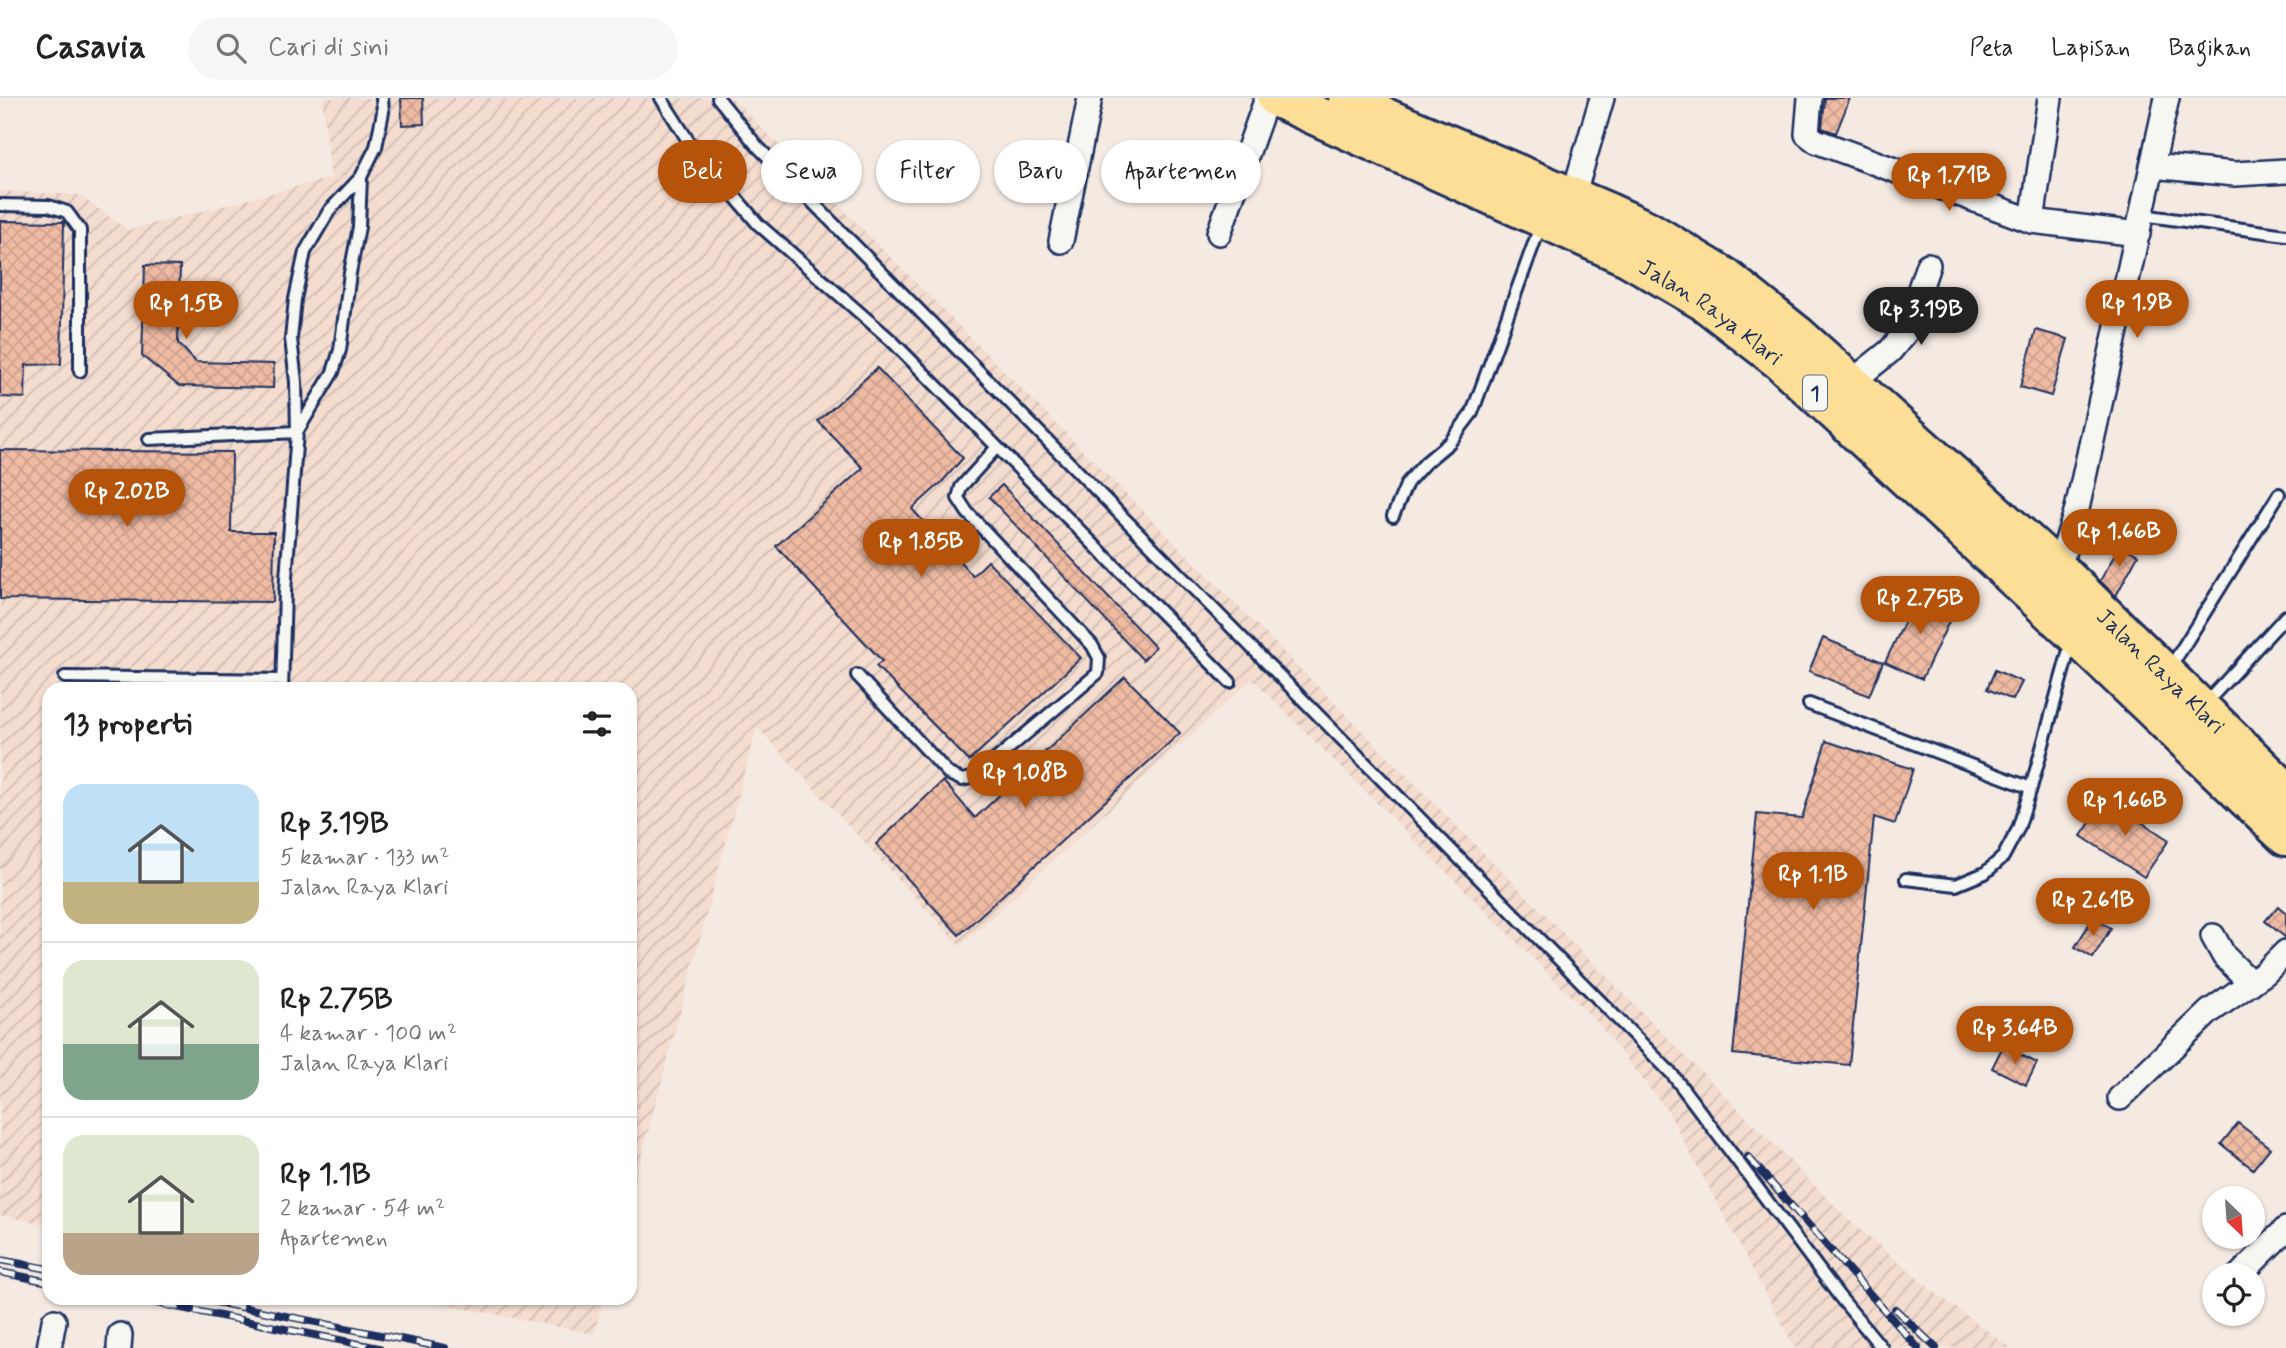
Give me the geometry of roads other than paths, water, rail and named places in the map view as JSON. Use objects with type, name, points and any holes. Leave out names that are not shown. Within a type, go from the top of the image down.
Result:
[{"type":"highway","name":"Jalan Raya Klari","points":[[1277,98],[1559,207],[1648,231],[1724,277],[1798,336],[2058,569],[2286,792]]},
{"type":"highway","name":"Jalan Raya Klari","points":[[1340,98],[1559,207],[1629,257],[1704,301],[1770,352],[2074,633],[2286,836]]},
{"type":"highway","points":[[2234,742],[2257,751],[2286,754]]},
{"type":"street","points":[[1061,241],[1090,98]]},
{"type":"street","points":[[1219,233],[1266,98]]},
{"type":"street","points":[[1559,207],[1602,98]]},
{"type":"street","points":[[1810,98],[1807,135],[1816,141],[2032,221],[2140,225]]},
{"type":"street","points":[[2032,221],[2050,98]]},
{"type":"street","points":[[2058,569],[2077,509],[2167,98]]},
{"type":"street","points":[[2152,166],[2235,174],[2286,171]]},
{"type":"street","points":[[1849,384],[1890,351],[1905,332],[1928,265]]},
{"type":"street","points":[[2213,936],[2224,956],[2251,983]]},
{"type":"street","points":[[2120,1098],[2209,1012],[2265,973],[2286,952]]},
{"type":"street","points":[[2252,1263],[2286,1229]]},
{"type":"street","points":[[49,1348],[54,1321]]},
{"type":"lane","points":[[282,682],[285,592],[297,432],[296,382],[291,339],[295,299],[305,252],[329,211],[361,177],[376,147],[383,112],[382,98]]},
{"type":"lane","points":[[661,98],[689,142],[758,224],[892,341],[1230,682]]},
{"type":"lane","points":[[718,98],[757,146],[1672,1074],[1839,1296],[1882,1348]]},
{"type":"lane","points":[[297,432],[333,372],[340,350],[359,227],[361,177]]},
{"type":"lane","points":[[0,205],[48,206],[66,212],[80,230],[80,371]]},
{"type":"lane","points":[[1393,516],[1407,483],[1450,442],[1472,413],[1559,207]]},
{"type":"lane","points":[[2140,225],[2286,234]]},
{"type":"lane","points":[[149,439],[297,432]]},
{"type":"lane","points":[[857,675],[949,774],[962,780],[975,777],[1098,673],[1099,658],[1093,645],[967,512],[958,498],[961,487],[997,447]]},
{"type":"lane","points":[[2165,676],[2279,494]]},
{"type":"lane","points":[[2200,709],[2286,616]]},
{"type":"lane","points":[[1906,879],[1956,885],[1985,873],[2003,857],[2018,829],[2031,788],[2074,633]]},
{"type":"lane","points":[[65,677],[201,682]]},
{"type":"lane","points":[[1809,704],[2031,788]]},
{"type":"railway","points":[[1748,1157],[1918,1348]]},
{"type":"railway","points":[[0,1260],[42,1268]]},
{"type":"railway","points":[[0,1272],[42,1281]]},
{"type":"railway","points":[[167,1305],[379,1348]]},
{"type":"railway","points":[[231,1305],[445,1348]]},
{"type":"railway","points":[[1895,1309],[1936,1348]]}]
